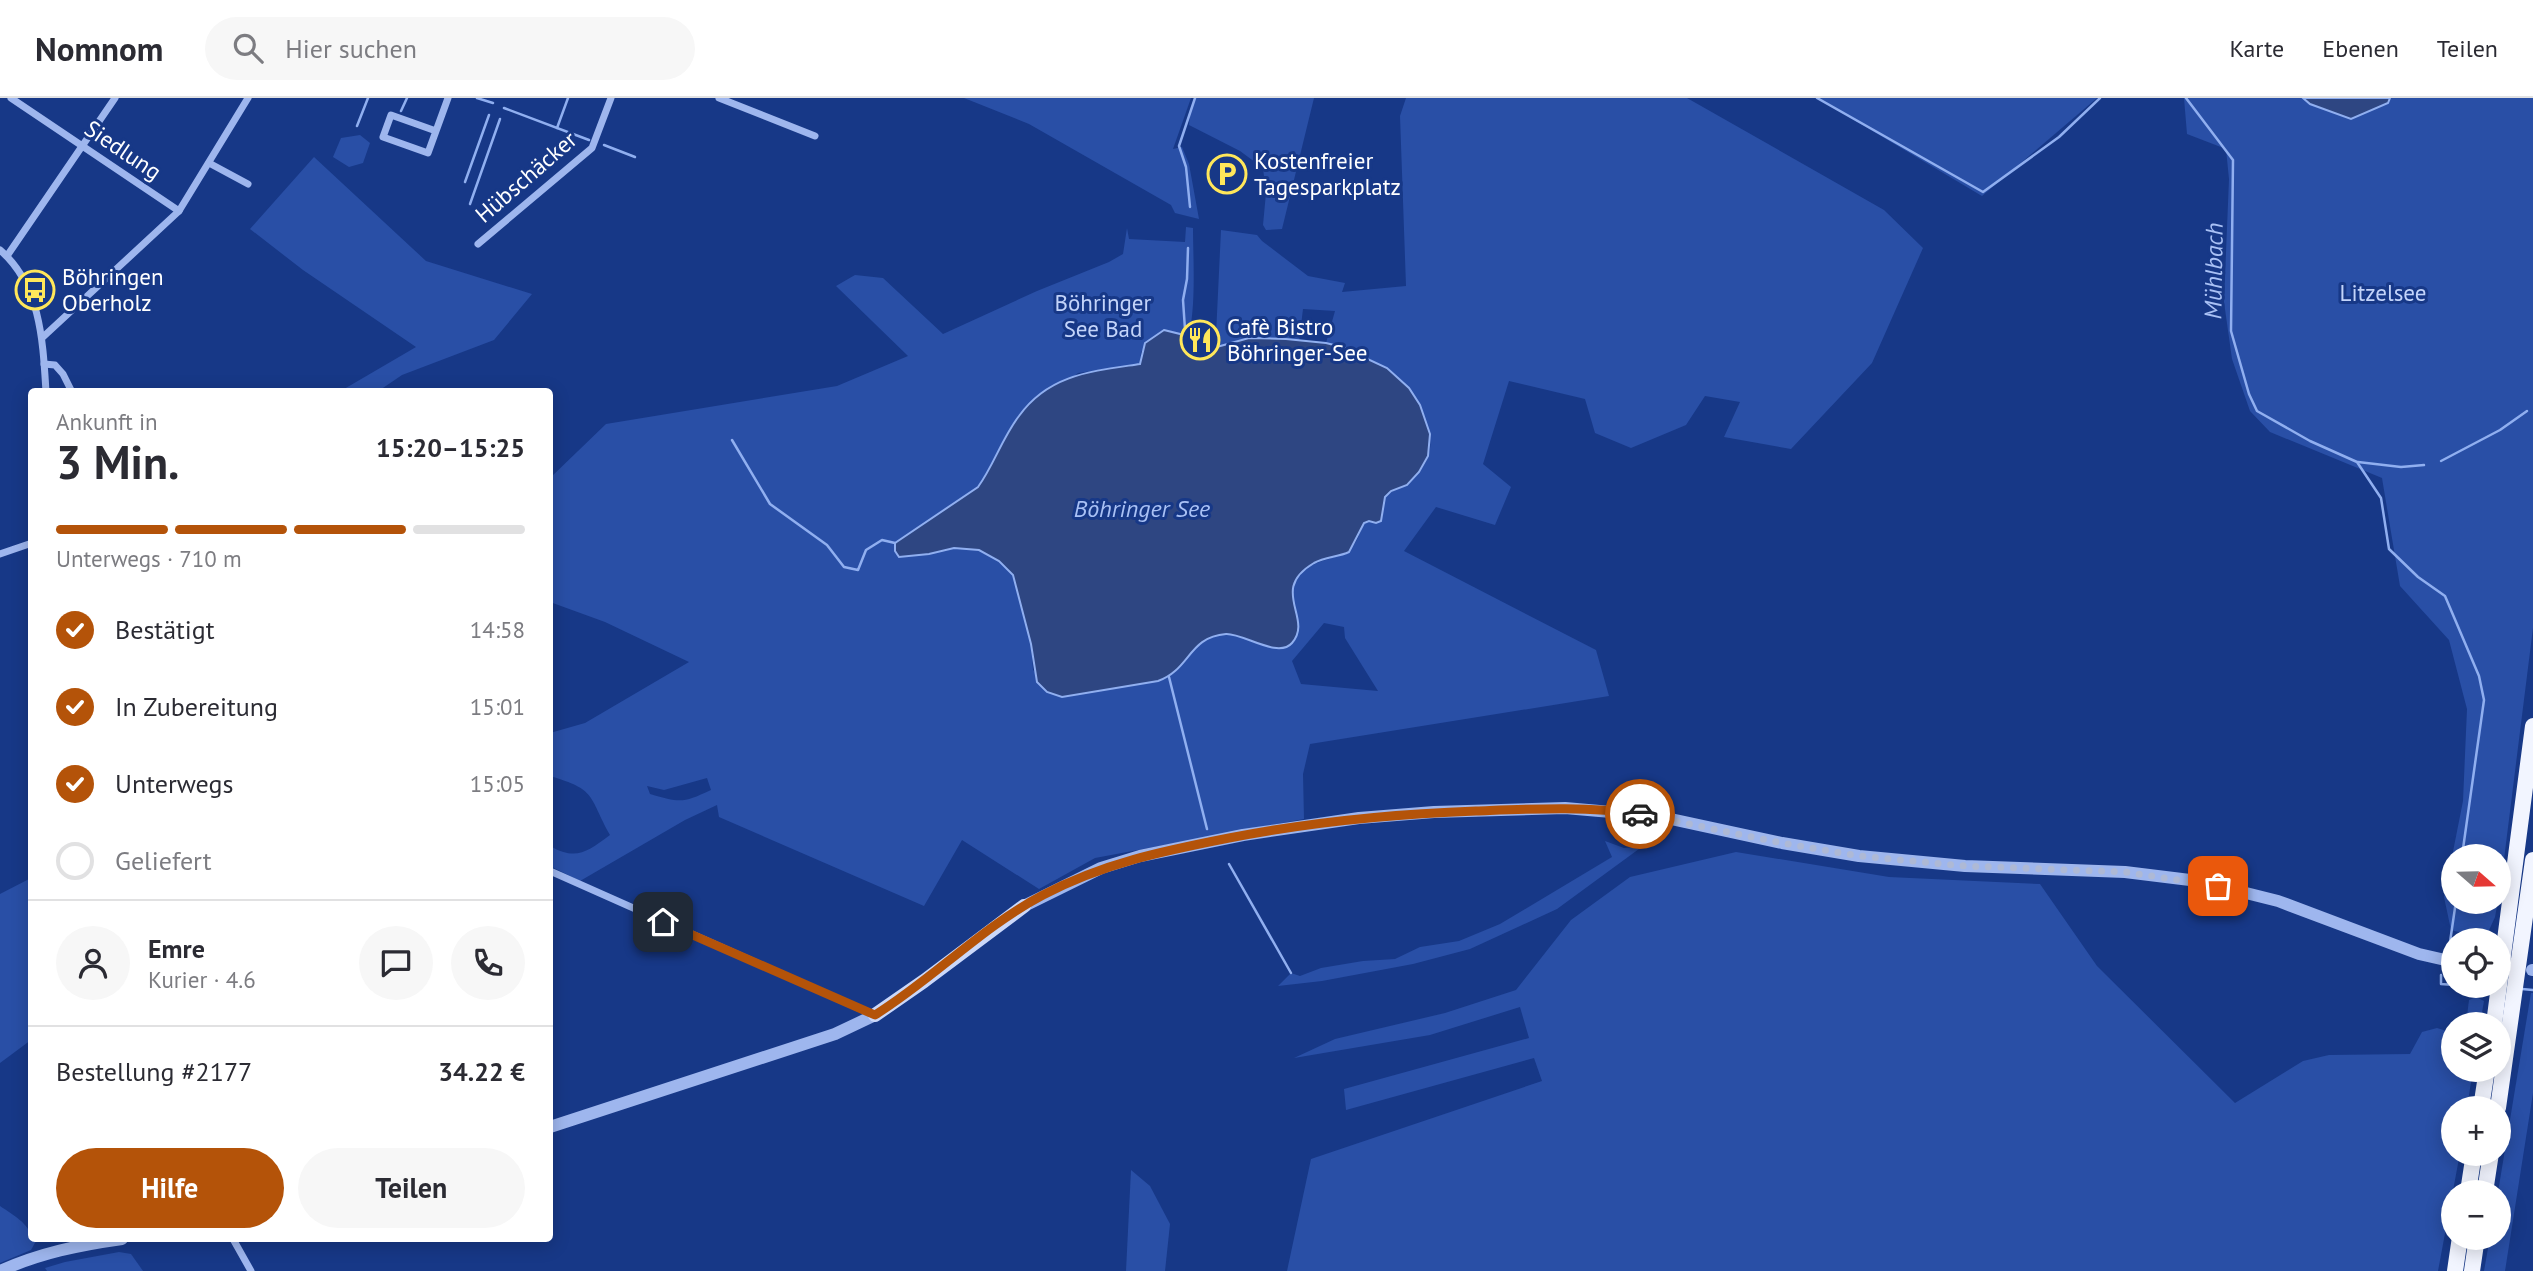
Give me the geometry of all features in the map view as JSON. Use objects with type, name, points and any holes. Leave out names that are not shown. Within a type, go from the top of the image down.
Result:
[{"type":"highway","points":[[2499,1096],[2505,1002],[2504,939],[2533,726]]},
{"type":"highway","points":[[2500,1012],[2522,941],[2533,860]]},
{"type":"highway","points":[[2455,1271],[2458,1250]]},
{"type":"highway","points":[[2472,1271],[2475,1250]]},
{"type":"main road","points":[[875,1015],[1024,906]]},
{"type":"street","name":"Siedlung","points":[[11,98],[179,211]]},
{"type":"street","points":[[8,256],[115,98]]},
{"type":"street","points":[[43,337],[179,211],[248,98]]},
{"type":"street","points":[[436,131],[391,115],[383,137],[428,153],[436,131],[448,98]]},
{"type":"street","name":"Hübschäcker","points":[[478,244],[592,148],[611,98]]},
{"type":"street","points":[[719,98],[815,136]]},
{"type":"street","points":[[209,163],[248,184]]},
{"type":"street","points":[[0,250],[8,256],[23,279],[36,307],[43,337],[46,388]]},
{"type":"street","points":[[44,364],[55,365],[70,388]]},
{"type":"street","points":[[0,554],[28,544]]},
{"type":"street","points":[[1024,906],[1101,868],[1140,856],[1243,835],[1372,817],[1434,812],[1575,808],[1657,816],[1782,843],[1859,856],[1965,866],[2125,872],[2199,881],[2278,901],[2406,950],[2441,959]]},
{"type":"street","points":[[553,872],[875,1015]]},
{"type":"street","points":[[553,1126],[826,1037],[875,1015]]},
{"type":"street","points":[[0,1271],[30,1257],[55,1250],[104,1242]]},
{"type":"street","points":[[235,1242],[251,1271]]},
{"type":"green space","points":[[964,98],[1191,98],[1173,149],[1182,147],[1189,164],[1199,219],[1175,213],[1171,205],[1029,124]]},
{"type":"green space","points":[[1195,98],[1314,98],[1282,229],[1266,230],[1263,225],[1266,193],[1263,168],[1240,151],[1189,125]]},
{"type":"green space","name":"Böhringer See Bad","points":[[1406,98],[1687,98],[1884,210],[1923,248],[1872,363],[1791,449],[1724,437],[1740,402],[1705,396],[1686,425],[1631,448],[1595,433],[1585,399],[1509,381],[1483,464],[1511,487],[1495,525],[1436,507],[1404,551],[1596,650],[1609,696],[1310,744],[1303,774],[1304,819],[1095,858],[1039,889],[962,840],[924,906],[719,817],[717,805],[685,820],[580,881],[553,868],[553,848],[574,854],[588,850],[610,835],[594,802],[584,790],[553,777],[553,732],[585,723],[689,662],[605,622],[553,603],[553,475],[606,424],[837,386],[908,356],[836,286],[855,275],[883,278],[943,334],[1123,254],[1127,228],[1129,239],[1185,242],[1186,227],[1193,228],[1193,303],[1186,344],[1180,334],[1164,330],[1141,352],[1140,364],[1078,373],[1002,443],[978,487],[895,543],[900,557],[954,548],[979,550],[999,561],[1013,575],[1031,644],[1033,670],[1062,697],[1158,681],[1177,669],[1198,646],[1216,636],[1235,635],[1281,649],[1291,598],[1299,574],[1350,549],[1364,523],[1383,516],[1384,498],[1416,476],[1427,460],[1430,447],[1425,419],[1418,404],[1398,379],[1357,353],[1326,343],[1335,311],[1303,309],[1299,342],[1286,339],[1213,348],[1216,335],[1221,230],[1257,235],[1308,276],[1345,283],[1342,292],[1406,286],[1400,116]],"holes":[[[1324,623],[1344,627],[1345,638],[1378,691],[1301,684],[1292,661]],[[707,778],[711,790],[682,800],[650,794],[647,786],[664,790]]]},
{"type":"green space","points":[[1817,98],[2097,98],[1982,196]]},
{"type":"green space","name":"Litzelsee","points":[[2184,98],[2533,98],[2533,628],[2506,844],[2454,844],[2463,801],[2467,709],[2449,640],[2400,586],[2382,478],[2270,432],[2250,411],[2232,359],[2224,302],[2229,179],[2226,149],[2187,134]]},
{"type":"green space","points":[[360,135],[370,143],[363,163],[349,167],[333,157],[341,138]]},
{"type":"green space","points":[[314,157],[426,261],[532,294],[494,340],[402,375],[383,388],[346,388],[416,347],[303,270],[250,229]]},
{"type":"green space","points":[[1605,841],[1624,848],[1643,846],[1557,909],[1470,949],[1413,964],[1322,981],[1278,986],[1291,973],[1300,976],[1321,968],[1395,959],[1420,947],[1459,941],[1500,924],[1612,857]]},
{"type":"green space","points":[[1736,852],[1889,877],[2040,884],[2097,966],[2235,1103],[2303,1061],[2329,1055],[2410,1054],[2422,1032],[2441,1029],[2441,1082],[2471,1082],[2469,1096],[2441,1096],[2441,1166],[2458,1166],[2455,1180],[2441,1180],[2442,1250],[2438,1271],[1287,1271],[1311,1159],[1542,1081],[1534,1058],[1346,1110],[1344,1089],[1529,1038],[1520,1007],[1430,1035],[1294,1058],[1335,1039],[1445,1013],[1516,990],[1571,920],[1630,877]]},
{"type":"green space","points":[[28,880],[28,1042],[0,1063],[0,894]]},
{"type":"green space","name":"Litzelsee","points":[[2448,914],[2496,914],[2490,928],[2451,928]]},
{"type":"green space","points":[[2533,993],[2533,1093],[2511,1233],[2511,1180],[2500,1180],[2502,1166],[2511,1166],[2511,1114]]},
{"type":"green space","points":[[2478,998],[2484,1001],[2482,1012],[2468,1012],[2469,1000]]},
{"type":"green space","points":[[1131,1170],[1150,1186],[1170,1224],[1165,1271],[1126,1271]]},
{"type":"green space","points":[[0,1206],[24,1224],[28,1230],[28,1242],[35,1242],[31,1250],[0,1263]]},
{"type":"green space","points":[[2488,1250],[2508,1250],[2505,1271],[2484,1271]]},
{"type":"green space","points":[[119,1252],[131,1254],[143,1271],[47,1271],[45,1268],[65,1262]]},
{"type":"water","points":[[2303,98],[2390,98],[2388,103],[2351,119],[2310,104]]},
{"type":"water","name":"Böhringer See","points":[[1164,330],[1180,334],[1195,353],[1249,338],[1286,339],[1342,347],[1387,368],[1409,388],[1420,405],[1430,434],[1428,456],[1407,485],[1391,491],[1385,497],[1381,521],[1364,523],[1349,552],[1318,561],[1301,573],[1294,583],[1293,594],[1297,633],[1292,643],[1286,647],[1269,647],[1233,635],[1214,636],[1196,647],[1169,676],[1158,681],[1062,697],[1047,692],[1037,682],[1031,644],[1013,575],[999,561],[979,550],[954,548],[899,557],[895,551],[895,543],[978,487],[1013,424],[1044,391],[1089,372],[1140,364],[1145,343]]},
{"type":"waterway","points":[[357,126],[368,98]]},
{"type":"waterway","points":[[401,111],[407,98]]},
{"type":"waterway","points":[[477,98],[493,103]]},
{"type":"waterway","points":[[557,128],[568,98]]},
{"type":"waterway","points":[[1190,207],[1186,167],[1179,146],[1195,98]]},
{"type":"waterway","name":"Mühlbach","points":[[1817,98],[1983,192],[2059,137],[2100,98]]},
{"type":"waterway","name":"Mühlbach","points":[[2186,98],[2233,160],[2231,331],[2249,394],[2257,411],[2310,441],[2357,462],[2381,498],[2389,549],[2418,577],[2445,596],[2479,676],[2484,700],[2464,844]]},
{"type":"waterway","points":[[504,108],[589,140]]},
{"type":"waterway","points":[[465,182],[489,115]]},
{"type":"waterway","points":[[470,204],[500,119]]},
{"type":"waterway","points":[[604,145],[635,157]]},
{"type":"waterway","points":[[1186,344],[1183,300],[1188,248]]},
{"type":"waterway","points":[[2441,461],[2500,430],[2527,411]]},
{"type":"waterway","points":[[732,440],[770,504],[827,545],[844,567],[858,570],[866,550],[882,540],[895,543]]},
{"type":"waterway","points":[[2358,462],[2401,467],[2424,465]]},
{"type":"waterway","points":[[1169,677],[1207,829]]},
{"type":"waterway","points":[[1229,864],[1291,973]]},
{"type":"waterway","name":"Mühlbach","points":[[2452,928],[2454,914]]},
{"type":"waterway","name":"Mühlbach","points":[[2522,989],[2533,990]]},
{"type":"way so far","points":[[1640,814],[1859,856],[1965,866],[2125,872],[2199,881],[2218,886]]},
{"type":"place","name":"Kostenfreier Tagesparkplatz","points":[[1227,174]]},
{"type":"place","name":"Böhringen Oberholz","points":[[35,290]]},
{"type":"place","name":"Cafè Bistro Böhringer-See","points":[[1200,340]]},
{"type":"route","points":[[663,922],[875,1015],[1024,906],[1101,868],[1140,856],[1243,835],[1359,818],[1434,812],[1565,808],[1640,814]]}]
